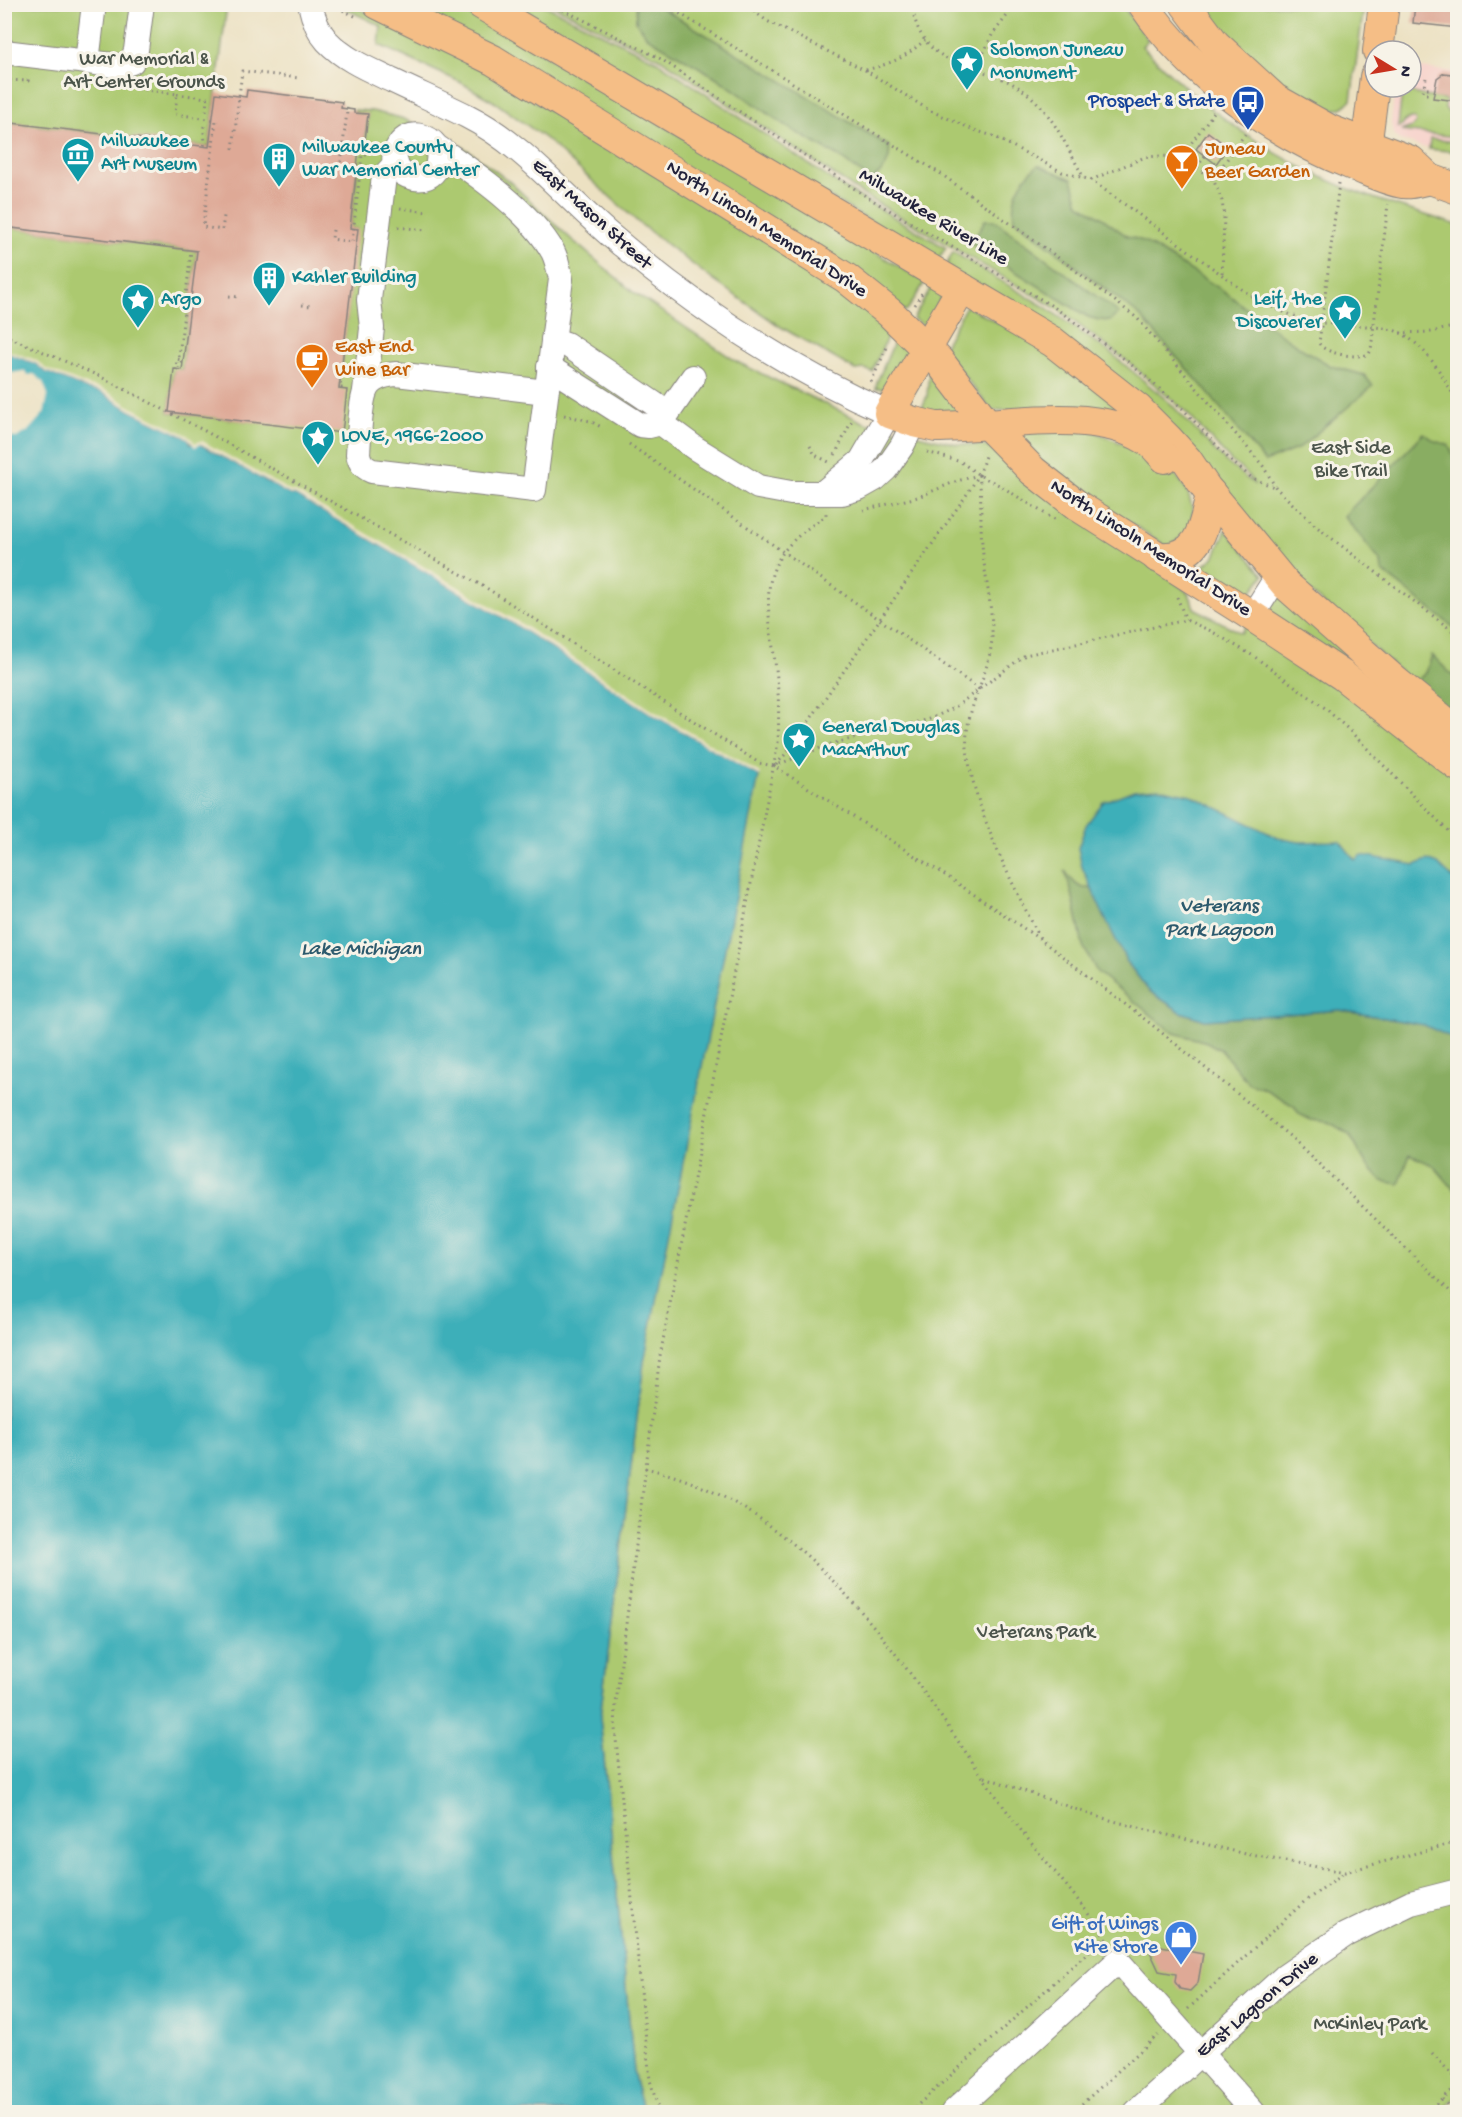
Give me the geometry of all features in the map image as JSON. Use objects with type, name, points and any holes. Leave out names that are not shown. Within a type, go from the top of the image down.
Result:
[{"type":"main road","name":"North Lincoln Memorial Drive","points":[[378,4],[493,60],[846,278],[890,313],[939,361],[987,436],[1069,499],[1342,675],[1458,766]]},
{"type":"main road","points":[[481,4],[1053,342],[1138,409],[1187,460],[1208,491],[1286,585],[1396,682],[1458,732]]},
{"type":"main road","points":[[1143,4],[1165,33],[1212,80],[1284,132],[1324,154],[1356,165],[1411,161],[1449,184]]},
{"type":"main road","points":[[1185,4],[1215,44],[1275,99],[1330,130],[1356,165]]},
{"type":"main road","points":[[1380,39],[1384,4]]},
{"type":"main road","points":[[1356,165],[1370,99]]},
{"type":"main road","points":[[962,288],[926,348],[901,418],[987,436],[1010,422],[1076,420],[1110,424],[1146,439],[1183,475],[1208,491]]},
{"type":"main road","points":[[1157,556],[1175,557],[1189,550],[1197,542],[1202,531],[1208,491]]},
{"type":"street","points":[[87,62],[94,4]]},
{"type":"street","points":[[4,52],[121,66],[132,62],[136,50],[142,4]]},
{"type":"street","name":"East Mason Street","points":[[310,6],[321,32],[337,50],[363,67],[495,131],[610,234],[694,301],[782,358],[862,401],[901,418]]},
{"type":"street","points":[[414,135],[432,140],[438,147],[490,185],[532,224],[554,253],[561,279],[553,340],[534,490],[372,471],[360,462],[348,386],[372,327],[369,300],[384,176],[396,164],[395,154],[398,145],[405,138],[414,135]]},
{"type":"street","points":[[553,340],[566,344],[656,405],[661,412],[661,423]]},
{"type":"street","points":[[549,368],[640,426],[661,423],[693,377]]},
{"type":"street","points":[[348,386],[396,374],[546,392]]},
{"type":"street","points":[[661,423],[695,448],[758,487],[791,493],[826,489],[842,493],[859,488],[875,479],[891,463],[901,418]]},
{"type":"street","points":[[1252,616],[1278,575]]},
{"type":"street","name":"East Lagoon Drive","points":[[1136,2112],[1284,1977],[1345,1935],[1411,1903],[1458,1891]]},
{"type":"street","points":[[953,2112],[1118,1960],[1253,2112]]},
{"type":"path","name":"Milwaukee River Line","points":[[552,4],[662,59],[867,197],[1054,307],[1151,381],[1183,409],[1231,461],[1252,478],[1276,488]]},
{"type":"path","name":"Milwaukee River Line","points":[[664,4],[941,174],[1027,234],[1137,318],[1263,466],[1276,488],[1317,527],[1458,635]]},
{"type":"path","points":[[744,4],[767,21],[865,70],[891,88],[943,117],[993,136],[1062,172],[1091,180],[1254,298],[1278,311],[1297,318],[1400,333],[1431,332],[1458,326]]},
{"type":"path","points":[[755,4],[760,15]]},
{"type":"path","points":[[912,4],[913,14],[925,40],[936,52],[950,61],[1016,85],[1038,103],[1057,130],[1084,178]]},
{"type":"path","points":[[976,69],[992,35],[1016,4]]},
{"type":"path","points":[[865,70],[906,56],[925,40]]},
{"type":"path","points":[[232,149],[242,71],[299,78]]},
{"type":"path","points":[[4,80],[28,81],[29,75]]},
{"type":"path","points":[[1426,78],[1425,91],[1431,92]]},
{"type":"path","points":[[138,89],[207,98],[206,112]]},
{"type":"path","points":[[177,94],[175,114],[216,120],[203,227],[222,230],[224,216]]},
{"type":"path","points":[[341,162],[348,104]]},
{"type":"path","points":[[1181,157],[1216,110]]},
{"type":"path","points":[[204,126],[203,131],[206,136],[204,146]]},
{"type":"path","points":[[1213,179],[1246,131]]},
{"type":"path","points":[[333,230],[332,239],[352,242],[362,155],[369,155]]},
{"type":"path","points":[[1197,168],[1205,156]]},
{"type":"path","points":[[1091,180],[1145,157],[1181,157],[1213,179],[1222,201],[1224,216],[1221,274]]},
{"type":"path","points":[[1356,165],[1321,322],[1319,343],[1323,350],[1360,356],[1369,354],[1371,350],[1389,199]]},
{"type":"path","points":[[379,215],[428,212]]},
{"type":"path","points":[[379,215],[426,230]]},
{"type":"path","points":[[179,357],[191,250]]},
{"type":"path","points":[[914,306],[925,290]]},
{"type":"path","points":[[229,296],[240,297]]},
{"type":"path","points":[[302,305],[311,306]]},
{"type":"path","points":[[1400,333],[1420,348],[1435,364],[1458,404]]},
{"type":"path","points":[[4,335],[99,376],[173,413],[488,589],[759,763],[774,766],[951,879],[1041,940],[1151,1024],[1292,1138],[1458,1299]]},
{"type":"path","points":[[870,385],[891,339]]},
{"type":"path","points":[[348,386],[341,377],[348,386]]},
{"type":"path","points":[[558,414],[590,421],[606,430]]},
{"type":"path","points":[[826,516],[826,489],[831,463],[852,420]]},
{"type":"path","points":[[987,436],[979,476],[982,497],[982,543],[992,639],[988,665],[967,729],[967,746],[971,775],[986,824],[1041,940]]},
{"type":"path","points":[[624,440],[979,689]]},
{"type":"path","points":[[810,446],[815,455],[831,463]]},
{"type":"path","points":[[927,452],[961,462],[979,476],[999,485]]},
{"type":"path","points":[[774,766],[789,750],[979,476]]},
{"type":"path","points":[[855,512],[918,497],[957,481],[979,476]]},
{"type":"path","points":[[659,2112],[650,2080],[615,1729],[616,1703],[660,1356],[778,743],[779,697],[767,596],[773,570],[783,552],[805,529],[826,516],[836,515]]},
{"type":"path","points":[[774,766],[831,744],[930,719],[954,708],[1025,655],[1186,620],[1203,627],[1255,657],[1325,708],[1458,841]]},
{"type":"path","points":[[645,1468],[716,1492],[792,1541],[827,1575],[870,1623],[920,1688],[1013,1819],[1105,1937],[910,2112]]},
{"type":"path","points":[[983,1776],[1092,1815],[1153,1832],[1246,1854],[1345,1872]]},
{"type":"path","points":[[1073,2112],[1304,1902],[1345,1872],[1458,1842]]},
{"type":"path","points":[[1427,2112],[1458,2083],[1432,2053]]},
{"type":"path","points":[[1442,2098],[1453,2111],[1458,2107]]},
{"type":"shaded area","points":[[1423,68],[1457,72],[1457,152],[1422,147],[1400,140],[1394,135],[1391,123],[1394,99],[1423,99]]},
{"type":"green space","name":"War Memorial & Art Center Grounds","points":[[4,5],[227,5],[209,147],[5,122]]},
{"type":"green space","points":[[344,5],[350,5],[438,43],[815,270],[891,328],[872,372],[865,369],[855,370],[781,327],[713,280],[639,223],[546,139],[496,103],[460,82],[379,45],[381,26],[344,8]]},
{"type":"green space","points":[[404,5],[462,5],[925,282],[905,311]]},
{"type":"green space","points":[[502,5],[544,5],[657,61],[841,186],[946,248],[937,260]]},
{"type":"green space","name":"East Side Bike Trail","points":[[552,5],[1122,5],[1148,40],[1142,46],[1164,68],[1212,109],[1264,146],[1349,189],[1457,225],[1457,680],[1432,656],[1426,673],[1413,683],[1308,590],[1227,493],[946,266],[953,252],[1045,307],[1111,353],[1170,403],[1225,461],[1255,485],[1183,409],[1127,361],[1054,307],[867,197],[661,59]]},
{"type":"green space","points":[[636,5],[657,5],[889,146],[890,152],[886,166],[872,181],[714,76],[647,37],[636,21]]},
{"type":"green space","points":[[1199,5],[1364,5],[1351,100],[1342,108],[1331,109],[1298,93],[1238,50]]},
{"type":"green space","points":[[1423,95],[1446,100],[1445,108],[1450,114],[1457,115],[1457,137],[1401,131],[1416,123],[1415,119],[1410,118],[1398,127],[1401,99],[1423,99]]},
{"type":"green space","name":"Veterans Park","points":[[354,110],[372,111],[401,118],[430,130],[469,151],[510,182],[633,292],[739,363],[865,423],[957,444],[980,445],[996,449],[1189,593],[1194,608],[1241,633],[1278,575],[1457,732],[1458,2096],[1439,2112],[644,2112],[635,2081],[600,1717],[644,1362],[649,712],[518,626],[295,495],[191,444],[102,392],[77,384],[5,352],[5,227],[197,251],[182,370],[174,370],[169,412],[342,432],[339,389],[357,229],[350,228],[358,164],[350,147],[364,149],[368,115],[354,113]]},
{"type":"green space","points":[[1430,139],[1457,142],[1457,152],[1429,149]]},
{"type":"green space","points":[[1038,165],[1072,179],[1079,204],[1127,236],[1143,241],[1224,291],[1304,350],[1331,366],[1364,375],[1373,386],[1299,448],[1265,462],[1139,315],[1014,219],[1014,203],[1018,189]]},
{"type":"green space","points":[[985,220],[994,220],[1119,313],[1110,321],[1088,317],[971,244]]},
{"type":"green space","points":[[932,286],[943,293],[927,328],[913,319]]},
{"type":"green space","points":[[966,306],[1038,344],[1128,413],[991,410],[944,350]]},
{"type":"green space","points":[[901,336],[910,353],[887,389],[876,388],[895,340]]},
{"type":"green space","points":[[935,370],[963,418],[921,410],[927,396],[929,372]]},
{"type":"green space","points":[[1084,427],[1164,462],[1183,484],[1189,496],[1193,511],[1189,531],[1168,547],[1048,470],[1017,433]]},
{"type":"green space","points":[[1424,433],[1435,441],[1449,445],[1457,466],[1457,630],[1382,571],[1381,562],[1344,516]]},
{"type":"green space","points":[[1226,530],[1264,575],[1250,594],[1244,598],[1199,570],[1215,556]]},
{"type":"green space","points":[[1432,655],[1457,680],[1456,701],[1447,710],[1413,683],[1426,673]]},
{"type":"green space","points":[[1065,871],[1079,886],[1091,888],[1127,962],[1149,991],[1181,1012],[1205,1020],[1340,1010],[1425,1025],[1457,1040],[1457,1193],[1433,1165],[1410,1155],[1399,1184],[1382,1181],[1367,1165],[1349,1134],[1329,1122],[1311,1120],[1299,1114],[1294,1106],[1263,1088],[1249,1084],[1221,1050],[1207,1042],[1174,1033],[1097,972],[1083,946]]},
{"type":"water","name":"Lake Michigan","points":[[5,352],[35,363],[45,371],[88,389],[102,392],[130,410],[188,438],[191,444],[200,444],[289,494],[295,495],[518,626],[649,712],[759,776],[644,1362],[600,1717],[635,2081],[644,2112],[5,2112]]},
{"type":"water","name":"Veterans Park Lagoon","points":[[1158,788],[1191,795],[1278,838],[1299,842],[1340,841],[1355,860],[1362,855],[1415,865],[1427,860],[1438,864],[1457,882],[1457,1040],[1424,1025],[1340,1010],[1205,1020],[1181,1012],[1149,991],[1127,962],[1103,914],[1082,867],[1078,848],[1086,825],[1103,802],[1134,790]]},
{"type":"pier","points":[[4,349],[36,360],[46,369],[89,386],[103,389],[131,407],[189,436],[195,443],[202,441],[290,491],[296,492],[520,623],[650,709],[760,773],[759,776],[649,712],[518,626],[295,495],[289,494],[201,444],[195,447],[188,438],[130,410],[102,392],[88,389],[45,371],[35,363],[5,352]]},
{"type":"pier","points":[[24,371],[28,375],[34,374],[43,382],[48,395],[44,413],[27,432],[16,438],[5,435],[5,374]]},
{"type":"building","points":[[1415,4],[1458,4],[1458,28],[1413,23]]},
{"type":"building","points":[[1444,73],[1458,75],[1458,101],[1433,98],[1437,78]]},
{"type":"building","points":[[247,90],[342,102],[341,108],[354,110],[354,113],[368,114],[364,149],[359,149],[350,228],[358,229],[339,389],[347,390],[342,433],[169,412],[174,369],[182,370],[197,251],[4,227],[4,122],[209,147],[216,93],[246,97]]},
{"type":"building","points":[[1208,132],[1228,147],[1216,164],[1196,149]]},
{"type":"building","name":"Gift of Wings Kite Store","points":[[1146,1943],[1203,1954],[1198,1983],[1190,1991],[1180,1989],[1175,1982],[1176,1974],[1159,1971]]},
{"type":"place","name":"Solomon Juneau Monument","points":[[967,91]]},
{"type":"place","name":"Prospect & State","points":[[1248,131]]},
{"type":"place","name":"Milwaukee Art Museum","points":[[78,183]]},
{"type":"place","name":"Milwaukee County War Memorial Center","points":[[279,188]]},
{"type":"place","name":"Juneau Beer Garden","points":[[1182,190]]},
{"type":"place","name":"Kahler Building","points":[[269,307]]},
{"type":"place","name":"Argo","points":[[138,329]]},
{"type":"place","name":"Leif, the Discoverer","points":[[1345,340]]},
{"type":"place","name":"East End Wine Bar","points":[[312,389]]},
{"type":"place","name":"LOVE, 1966-2000","points":[[318,466]]},
{"type":"place","name":"General Douglas MacArthur","points":[[799,768]]},
{"type":"place","name":"Gift of Wings Kite Store","points":[[1181,1966]]},
{"type":"park label","name":"McKinley Park","points":[[1370,2025]]}]
